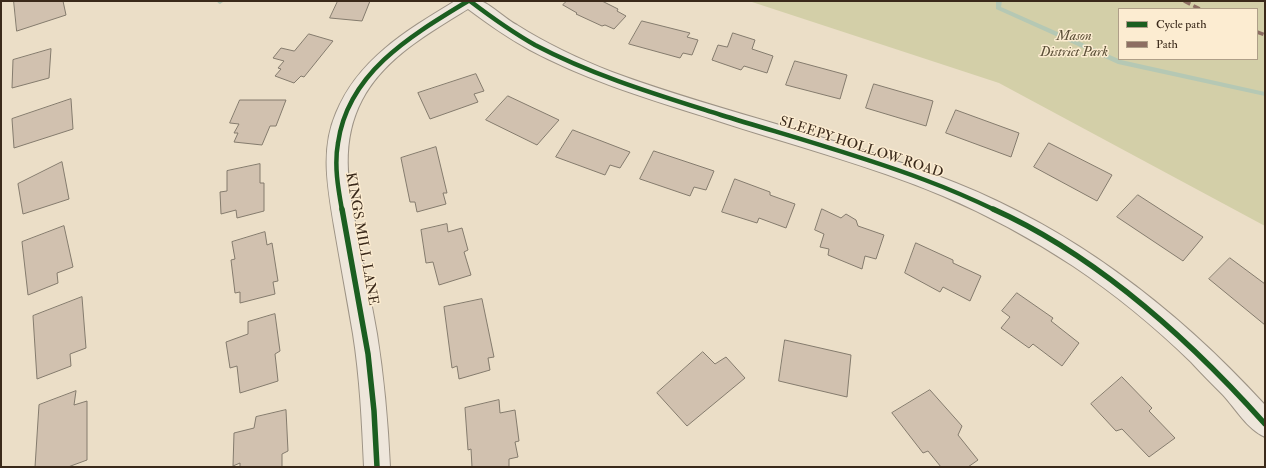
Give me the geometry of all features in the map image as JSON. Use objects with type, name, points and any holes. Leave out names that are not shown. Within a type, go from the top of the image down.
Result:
[{"type":"street","name":"SLEEPY HOLLOW ROAD","points":[[469,1],[488,16],[526,41],[567,62],[622,83],[950,189],[999,211],[1061,247],[1100,272],[1143,304],[1194,349],[1245,400],[1265,424]]},
{"type":"street","name":"KINGS MILL LANE","points":[[378,467],[374,408],[362,316],[358,302],[336,175],[337,148],[343,121],[354,96],[369,74],[392,51],[417,32],[469,1]]},
{"type":"green space","name":"Mason District Park","points":[[749,1],[1265,1],[1265,226],[999,83]]},
{"type":"building","points":[[14,1],[63,1],[66,15],[17,31]]},
{"type":"building","points":[[338,1],[370,1],[362,21],[330,18]]},
{"type":"building","points":[[567,1],[602,1],[618,9],[617,11],[626,16],[614,29],[605,25],[602,26],[576,14],[577,13],[563,5]]},
{"type":"building","points":[[642,21],[690,33],[687,37],[698,40],[692,55],[683,53],[680,58],[629,44]]},
{"type":"building","points":[[733,33],[755,40],[752,49],[773,56],[767,73],[744,66],[741,70],[712,60],[718,45],[727,47]]},
{"type":"building","points":[[309,34],[333,41],[304,77],[301,76],[294,83],[275,76],[281,69],[278,68],[284,61],[273,58],[281,48],[294,51]]},
{"type":"building","points":[[51,49],[49,78],[12,88],[13,60]]},
{"type":"building","points":[[795,61],[847,75],[840,99],[786,85]]},
{"type":"building","points":[[476,74],[484,91],[474,94],[478,102],[430,119],[418,93]]},
{"type":"building","points":[[874,84],[933,101],[926,126],[866,108]]},
{"type":"building","points":[[508,96],[559,120],[537,145],[486,120]]},
{"type":"building","points":[[71,99],[73,129],[14,148],[12,119]]},
{"type":"building","points":[[240,100],[286,100],[276,126],[270,126],[262,145],[234,142],[238,133],[234,133],[239,124],[230,123]]},
{"type":"building","points":[[956,110],[1019,133],[1011,157],[946,133]]},
{"type":"building","points":[[573,130],[630,152],[620,168],[610,165],[605,175],[556,157]]},
{"type":"building","points":[[1049,143],[1112,175],[1097,201],[1034,167]]},
{"type":"building","points":[[436,147],[447,193],[443,193],[446,204],[417,212],[415,202],[410,202],[401,158]]},
{"type":"building","points":[[654,151],[714,171],[706,190],[694,187],[690,196],[640,179]]},
{"type":"building","points":[[62,162],[69,199],[23,214],[18,184]]},
{"type":"building","points":[[260,164],[260,183],[264,183],[264,211],[237,218],[236,210],[221,214],[220,192],[227,191],[227,171]]},
{"type":"building","points":[[735,179],[770,192],[770,195],[795,204],[786,228],[759,218],[757,223],[722,212]]},
{"type":"building","points":[[1138,195],[1203,237],[1183,261],[1117,217]]},
{"type":"building","points":[[822,209],[841,218],[846,214],[856,220],[858,226],[884,235],[876,259],[865,256],[862,269],[828,255],[829,249],[820,247],[824,234],[815,230]]},
{"type":"building","points":[[447,224],[448,232],[462,228],[468,250],[464,252],[471,275],[439,285],[433,262],[426,263],[421,230]]},
{"type":"building","points":[[64,226],[73,267],[57,273],[58,283],[28,295],[22,242]]},
{"type":"building","points":[[265,232],[267,245],[272,243],[278,281],[273,282],[275,294],[240,303],[240,292],[235,293],[231,260],[235,259],[232,242]]},
{"type":"building","points":[[916,243],[953,260],[953,263],[981,276],[970,301],[943,287],[940,292],[905,273]]},
{"type":"building","points":[[1230,258],[1265,284],[1265,325],[1209,279]]},
{"type":"building","points":[[1017,293],[1053,318],[1051,321],[1079,343],[1062,366],[1033,344],[1029,348],[1001,328],[1010,317],[1002,311]]},
{"type":"building","points":[[82,297],[86,348],[70,354],[71,366],[37,379],[33,316]]},
{"type":"building","points":[[482,299],[494,357],[488,358],[490,370],[459,379],[457,366],[452,368],[444,307]]},
{"type":"building","points":[[275,314],[280,351],[275,354],[278,381],[240,393],[237,366],[230,368],[226,342],[248,334],[248,322]]},
{"type":"building","points":[[785,340],[851,355],[847,397],[779,381]]},
{"type":"building","points":[[703,352],[715,364],[726,357],[745,378],[687,426],[657,393]]},
{"type":"building","points":[[1122,377],[1152,408],[1149,411],[1175,438],[1149,457],[1122,429],[1116,431],[1091,404]]},
{"type":"building","points":[[930,390],[962,426],[958,435],[978,460],[968,467],[941,467],[928,451],[923,453],[892,413]]},
{"type":"building","points":[[76,391],[74,405],[87,401],[87,460],[68,467],[35,467],[39,405]]},
{"type":"building","points":[[499,400],[500,413],[515,410],[519,441],[515,442],[518,457],[509,459],[509,467],[472,467],[471,449],[468,450],[465,408]]},
{"type":"building","points":[[286,410],[288,451],[282,454],[282,467],[240,467],[240,463],[233,466],[234,433],[254,428],[256,417]]},
{"type":"waterway","points":[[999,1],[998,8],[1120,62],[1265,94]]},
{"type":"marked path","points":[[1184,1],[1198,8]]},
{"type":"marked path","points":[[1258,32],[1265,35]]},
{"type":"cycle path","points":[[377,467],[374,411],[368,354],[339,191],[336,160],[337,144],[340,129],[354,96],[364,80],[376,66],[405,41],[468,1]]},
{"type":"cycle path","points":[[470,1],[502,24],[534,44],[604,76],[676,101],[902,171],[951,190],[996,210],[1040,234],[1082,260],[1122,288],[1197,352],[1232,387],[1265,424]]}]
